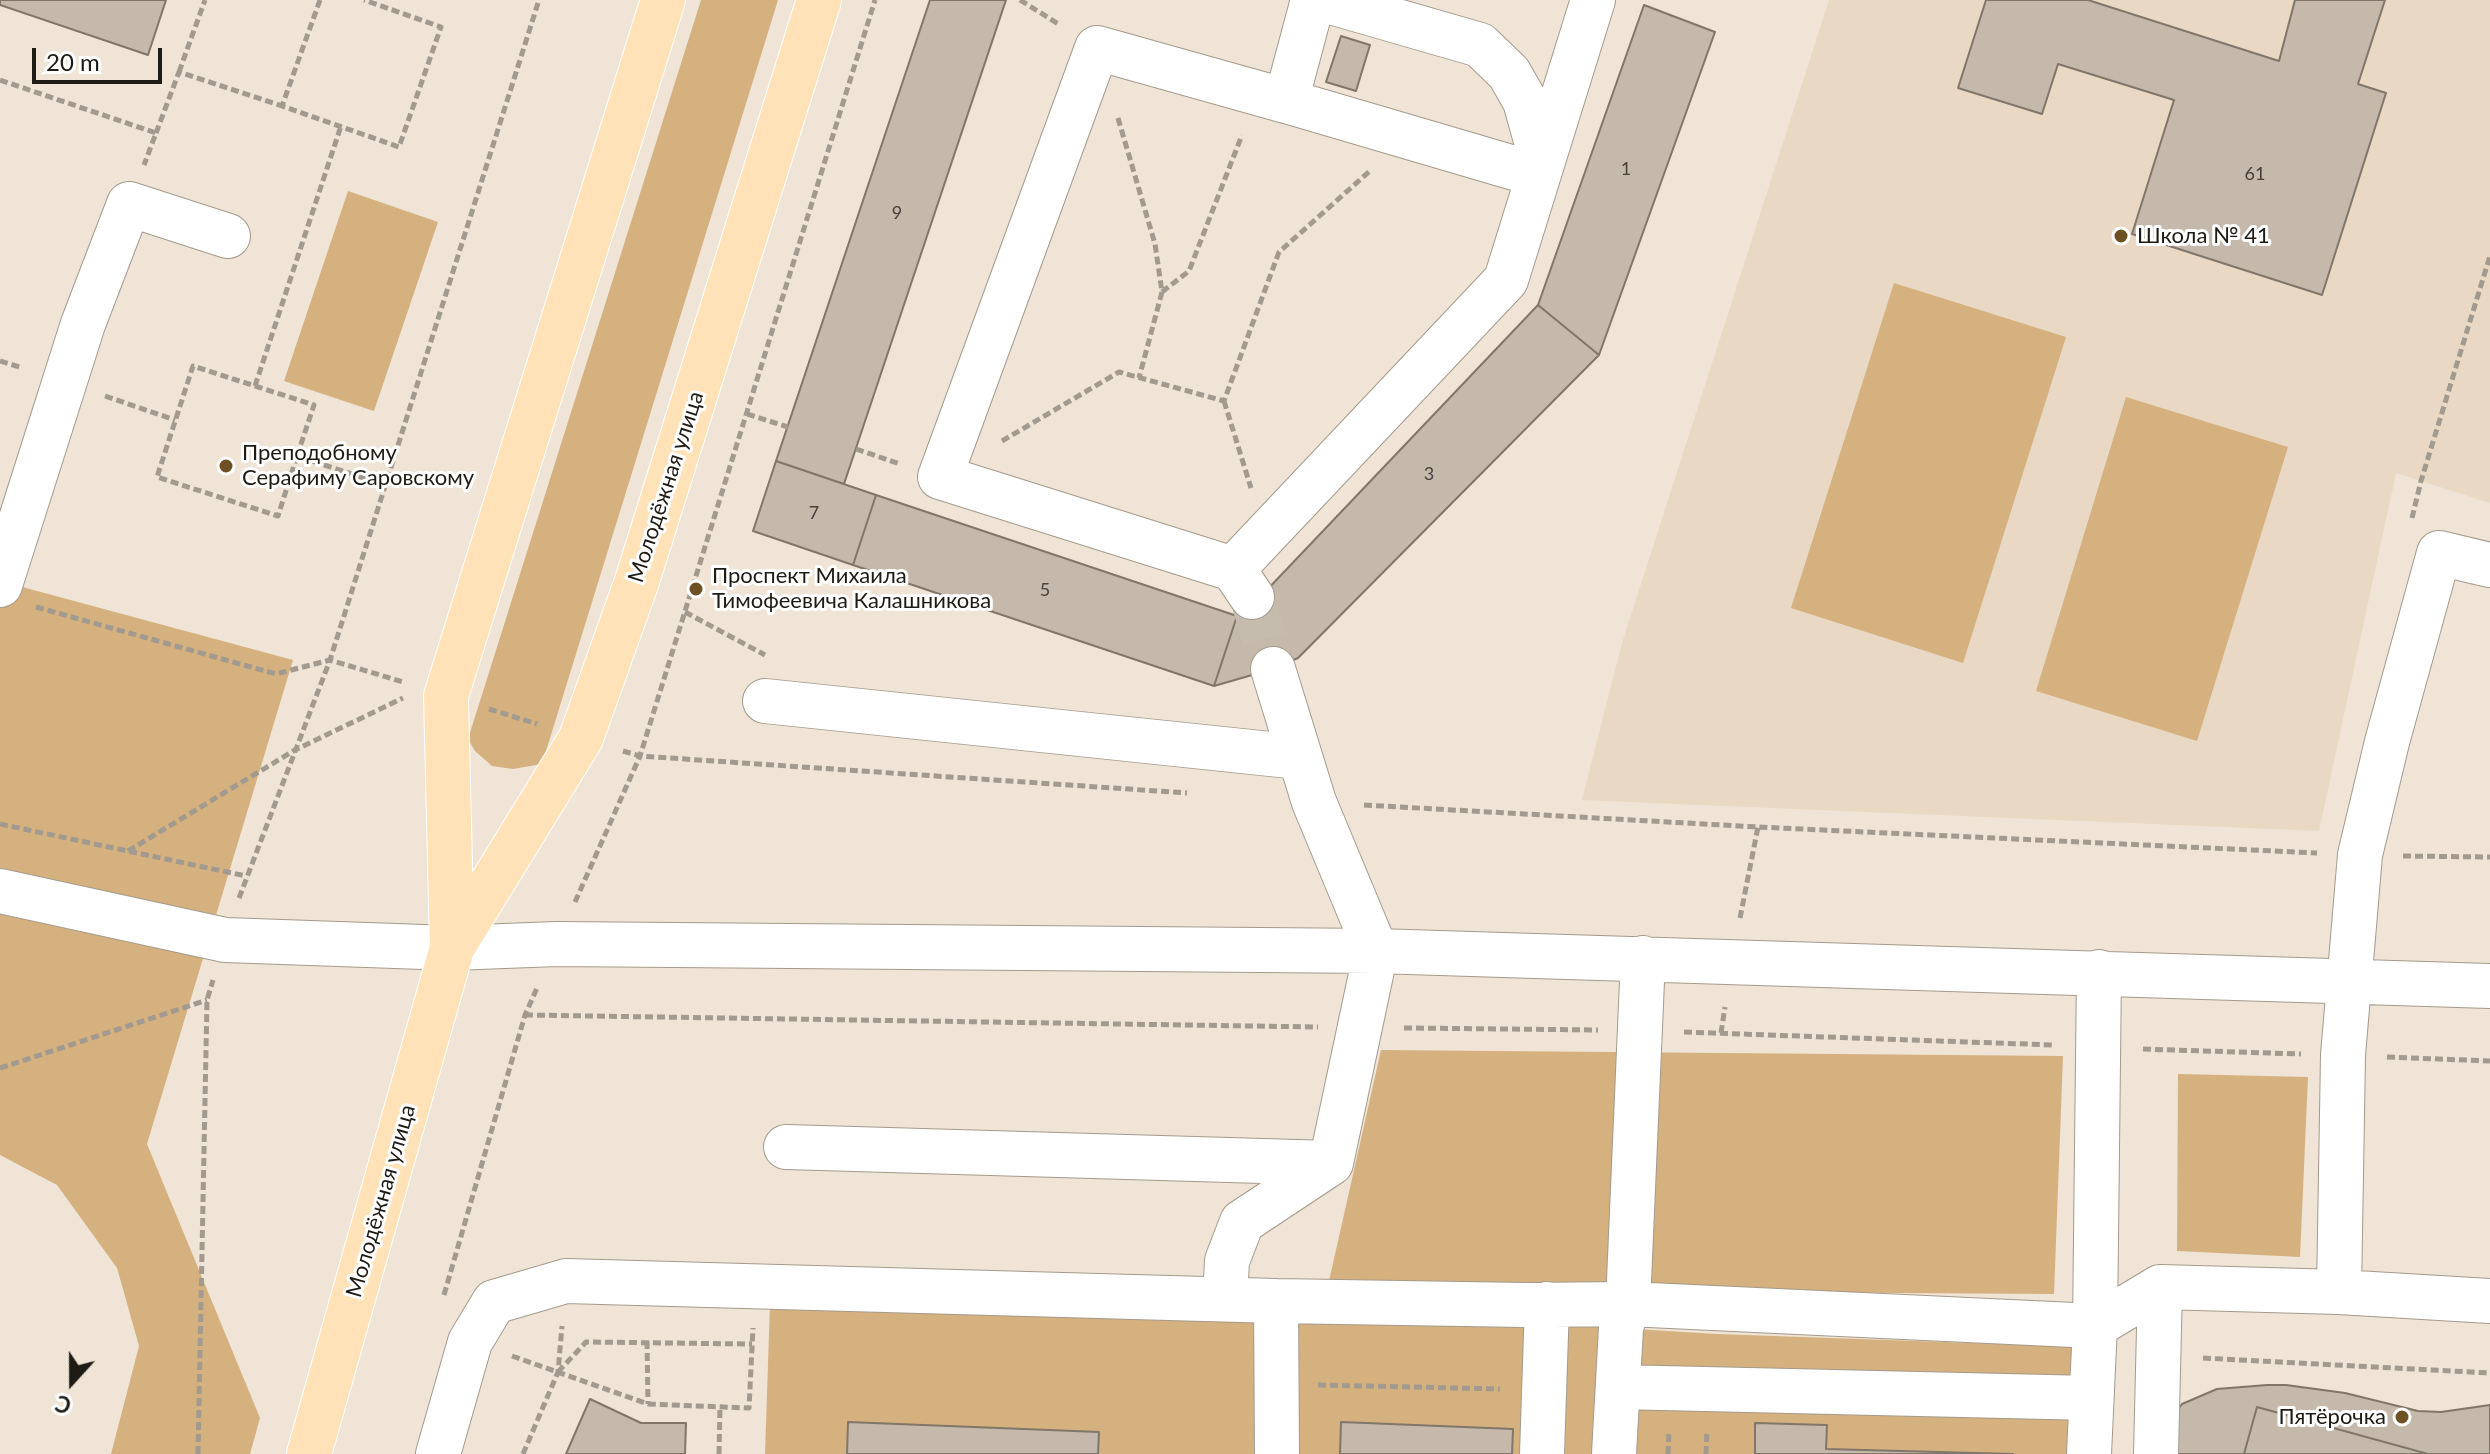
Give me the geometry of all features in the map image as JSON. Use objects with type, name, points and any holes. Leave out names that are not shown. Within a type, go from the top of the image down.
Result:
[{"type":"main road","name":"Молодёжная улица","points":[[452,948],[446,696],[663,0]]},
{"type":"main road","name":"Молодёжная улица","points":[[309,1454],[452,948],[581,738],[642,566],[819,0]]},
{"type":"street","points":[[1272,97],[1313,0]]},
{"type":"street","points":[[1324,0],[1480,45],[1509,73],[1525,101],[1540,168]]},
{"type":"street","points":[[1540,168],[1409,137],[1097,48],[940,477],[1243,583],[1266,535],[1506,280],[1593,0]]},
{"type":"street","points":[[15,596],[83,324],[129,204],[228,236]]},
{"type":"street","points":[[2339,1292],[2343,1055],[2360,855],[2387,742],[2439,553],[2490,565]]},
{"type":"street","points":[[1225,1299],[1227,1261],[1242,1222],[1331,1163],[1376,951],[1314,802],[1273,669]]},
{"type":"street","points":[[765,701],[1299,757]]},
{"type":"street","points":[[0,891],[225,940],[452,948],[557,944],[1376,951],[2490,986]]},
{"type":"street","points":[[1614,1454],[1621,1328],[1628,1304],[1643,958]]},
{"type":"street","points":[[2089,1454],[2095,1326],[2099,972]]},
{"type":"street","points":[[786,1147],[1331,1163]]},
{"type":"street","points":[[438,1454],[470,1342],[494,1302],[566,1281],[1276,1301],[1628,1304],[2095,1326],[2160,1287],[2339,1292],[2490,1301]]},
{"type":"street","points":[[2156,1454],[2160,1287]]},
{"type":"street","points":[[1276,1301],[1277,1454]]},
{"type":"street","points":[[1542,1454],[1547,1304]]},
{"type":"street","points":[[1618,1387],[2091,1398]]},
{"type":"path","points":[[129,204],[205,0]]},
{"type":"path","points":[[282,106],[320,0]]},
{"type":"path","points":[[179,72],[399,147],[441,27],[364,0]]},
{"type":"path","points":[[198,1454],[207,1000],[246,876],[330,660],[539,0]]},
{"type":"path","points":[[442,1300],[525,1015],[640,756],[875,0]]},
{"type":"path","points":[[1097,48],[1155,244],[1162,292],[1139,378]]},
{"type":"path","points":[[0,80],[156,133]]},
{"type":"path","points":[[1162,292],[1189,271],[1272,97]]},
{"type":"path","points":[[255,386],[341,126]]},
{"type":"path","points":[[1266,535],[1224,401],[1279,252],[1409,137]]},
{"type":"path","points":[[193,366],[314,405],[297,456],[278,516],[157,477],[193,366]]},
{"type":"path","points":[[940,477],[1119,372],[1224,401]]},
{"type":"path","points":[[747,414],[788,427]]},
{"type":"path","points":[[297,456],[385,485]]},
{"type":"path","points":[[15,596],[276,674],[330,660]]},
{"type":"path","points":[[128,851],[295,750],[409,695]]},
{"type":"path","points":[[640,756],[1189,794]]},
{"type":"path","points":[[1314,802],[1758,827],[2360,855],[2490,857]]},
{"type":"path","points":[[0,824],[246,876]]},
{"type":"path","points":[[0,1068],[207,1000]]},
{"type":"path","points":[[525,1015],[1721,1033]]},
{"type":"path","points":[[523,1454],[558,1372],[566,1281]]},
{"type":"path","points":[[470,1342],[648,1404],[749,1408],[755,1287]]},
{"type":"path","points":[[647,1341],[648,1404]]},
{"type":"path","points":[[558,1372],[586,1342],[752,1344]]},
{"type":"path","points":[[2158,1355],[2490,1373]]},
{"type":"path","points":[[1278,1385],[1545,1391]]},
{"type":"path","points":[[719,1454],[720,1407]]},
{"type":"shaded area","points":[[701,0],[778,0],[542,764],[513,769],[492,766],[475,751],[468,739]]},
{"type":"shaded area","name":"Школа № 41","points":[[1829,0],[2490,0],[2490,503],[2396,473],[2319,831],[1582,800],[1622,643]]},
{"type":"shaded area","points":[[348,191],[438,222],[374,411],[284,381]]},
{"type":"shaded area","points":[[1894,283],[2066,337],[1963,663],[1791,608]]},
{"type":"shaded area","points":[[2126,397],[2288,447],[2197,741],[2036,691]]},
{"type":"shaded area","points":[[0,581],[293,660],[147,1144],[260,1418],[250,1454],[111,1454],[139,1346],[117,1268],[57,1185],[0,1155]]},
{"type":"shaded area","points":[[1381,1050],[2063,1056],[2054,1294],[1581,1291],[1329,1281]]},
{"type":"shaded area","points":[[2178,1074],[2308,1077],[2300,1257],[2177,1251]]},
{"type":"shaded area","points":[[770,1304],[1569,1325],[1717,1334],[2114,1348],[2110,1454],[765,1454]]},
{"type":"building","points":[[0,0],[166,0],[148,55],[0,5]]},
{"type":"building","points":[[930,0],[1006,0],[844,484],[776,461]]},
{"type":"building","points":[[1986,0],[2088,0],[2279,61],[2295,0],[2385,0],[2358,84],[2386,93],[2322,295],[2132,234],[2174,100],[2058,64],[2042,114],[1958,88]]},
{"type":"building","points":[[1644,5],[1715,32],[1599,355],[1538,305]]},
{"type":"building","points":[[1341,36],[1370,45],[1356,91],[1326,82]]},
{"type":"building","points":[[1538,305],[1599,355],[1298,658],[1273,669],[1214,686],[1237,616],[1252,597],[1264,593]]},
{"type":"building","points":[[776,461],[876,495],[853,565],[753,531]]},
{"type":"building","points":[[876,495],[1237,616],[1214,686],[853,565]]},
{"type":"building","points":[[2267,1385],[2345,1393],[2418,1411],[2441,1412],[2490,1405],[2490,1454],[2428,1454],[2257,1407],[2244,1454],[2167,1454],[2172,1417],[2182,1404],[2217,1389]]},
{"type":"building","points":[[590,1399],[641,1423],[686,1423],[685,1454],[566,1454]]},
{"type":"building","points":[[2257,1407],[2428,1454],[2244,1454]]},
{"type":"building","points":[[848,1422],[1099,1432],[1098,1454],[847,1454]]},
{"type":"building","points":[[1341,1422],[1513,1429],[1512,1454],[1340,1454]]},
{"type":"building","points":[[1755,1423],[1827,1425],[1826,1449],[2013,1454],[1755,1454]]},
{"type":"tunnel","points":[[1252,597],[1273,669]]},
{"type":"place","name":"Школа № 41","points":[[2121,236]]},
{"type":"place","name":"Преподобному Серафиму Саровскому","points":[[226,466]]},
{"type":"place","name":"Проспект Михаила Тимофеевича Калашникова","points":[[696,589]]},
{"type":"place","name":"Пятёрочка","points":[[2402,1417]]}]
